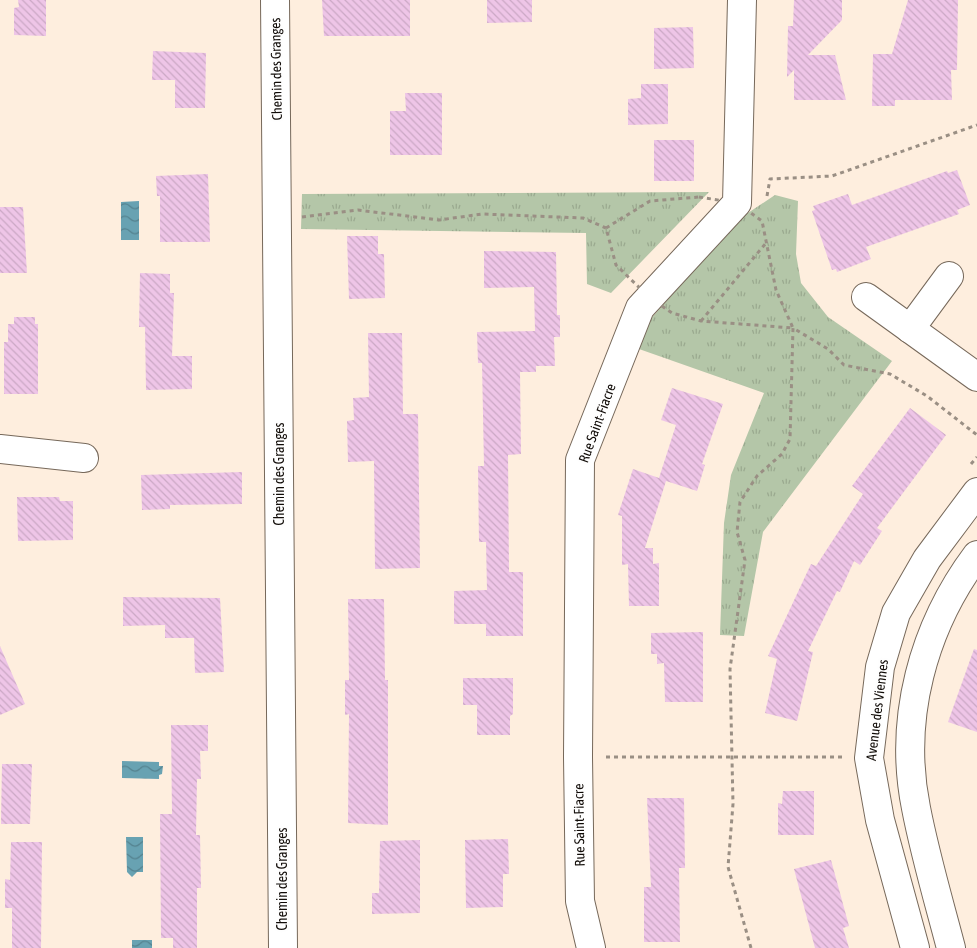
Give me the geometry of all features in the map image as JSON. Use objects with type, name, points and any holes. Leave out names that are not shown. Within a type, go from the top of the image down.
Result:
[{"type":"street","name":"Chemin des Granges","points":[[275,0],[282,948]]},
{"type":"street","name":"Rue Saint-Fiacre","points":[[591,948],[580,901],[578,757],[580,460],[640,308],[736,203],[742,0]]},
{"type":"street","points":[[910,329],[949,276]]},
{"type":"street","points":[[866,297],[977,377]]},
{"type":"street","points":[[0,449],[84,458]]},
{"type":"street","name":"Avenue des Viennes","points":[[915,948],[880,820],[869,758],[880,667],[896,613],[927,559],[977,492]]},
{"type":"street","points":[[951,948],[916,807],[911,755],[912,711],[921,666],[938,619],[962,575],[977,555]]},
{"type":"path","points":[[765,205],[770,179],[832,176],[977,125]]},
{"type":"path","points":[[278,219],[358,210],[439,220],[482,214],[583,218],[606,228]]},
{"type":"path","points":[[762,221],[764,213]]},
{"type":"path","points":[[701,321],[766,242]]},
{"type":"path","points":[[751,948],[728,867],[734,804],[731,755],[730,669],[745,560],[737,532],[740,502],[757,476],[782,454],[790,439],[793,328],[828,349],[844,365],[890,374],[927,396],[977,435]]},
{"type":"path","points":[[578,757],[731,755],[869,758]]},
{"type":"green space","points":[[709,192],[611,293],[587,284],[586,233],[301,229],[302,194]]},
{"type":"green space","points":[[775,195],[798,201],[796,254],[801,283],[828,317],[892,361],[763,532],[744,636],[720,635],[724,523],[731,475],[764,393],[639,349],[648,322],[739,219]]},
{"type":"water","points":[[139,201],[139,240],[121,240],[121,202]]},
{"type":"water","points":[[122,761],[159,762],[159,766],[163,766],[162,774],[159,775],[159,779],[122,778]]},
{"type":"water","points":[[126,837],[143,837],[143,872],[137,872],[132,877],[127,872]]},
{"type":"water","points":[[132,940],[152,940],[152,948],[132,948]]},
{"type":"building","points":[[18,0],[46,0],[46,36],[14,35],[14,8],[19,7]]},
{"type":"building","points":[[322,0],[410,0],[410,36],[324,36]]},
{"type":"building","points":[[487,0],[532,0],[532,22],[487,23]]},
{"type":"building","points":[[794,0],[842,0],[842,20],[808,55],[835,55],[846,100],[794,100],[794,70],[787,77],[788,26],[793,26]]},
{"type":"building","points":[[908,0],[958,0],[957,70],[951,70],[952,100],[895,100],[895,106],[872,106],[873,54],[892,54]]},
{"type":"building","points":[[693,27],[694,68],[654,69],[654,28]]},
{"type":"building","points":[[153,51],[206,53],[205,108],[175,108],[175,80],[152,80]]},
{"type":"building","points":[[641,84],[668,84],[668,124],[628,125],[628,99],[641,98]]},
{"type":"building","points":[[405,93],[442,93],[442,155],[390,155],[390,111],[406,111]]},
{"type":"building","points":[[654,140],[694,140],[694,181],[654,181]]},
{"type":"building","points":[[957,170],[970,205],[957,210],[959,214],[866,247],[871,259],[837,272],[836,269],[832,270],[812,211],[815,210],[813,206],[848,194],[852,205],[947,171],[948,173]]},
{"type":"building","points":[[208,174],[210,242],[160,242],[160,196],[157,196],[156,176]]},
{"type":"building","points":[[0,207],[23,207],[27,273],[0,273]]},
{"type":"building","points":[[347,236],[378,236],[378,254],[384,254],[385,298],[349,299]]},
{"type":"building","points":[[484,251],[556,252],[557,315],[560,315],[560,337],[554,337],[555,366],[536,366],[536,372],[520,372],[521,454],[508,455],[509,572],[523,572],[523,636],[486,636],[486,624],[454,624],[454,591],[487,590],[486,542],[479,542],[478,466],[484,466],[482,363],[478,363],[477,332],[535,331],[534,287],[484,288]]},
{"type":"building","points":[[140,273],[170,274],[170,293],[174,293],[172,356],[192,356],[192,389],[146,390],[145,327],[139,327]]},
{"type":"building","points":[[14,317],[35,317],[35,324],[38,324],[38,394],[4,394],[4,342],[8,342],[8,324],[14,324]]},
{"type":"building","points":[[368,333],[402,333],[403,414],[418,414],[420,568],[375,569],[374,461],[348,462],[347,421],[354,420],[353,398],[369,397]]},
{"type":"building","points":[[672,388],[723,404],[702,464],[705,465],[697,491],[666,481],[645,548],[653,548],[653,564],[659,563],[659,606],[629,606],[628,564],[622,565],[622,516],[618,515],[633,469],[659,478],[676,425],[661,420]]},
{"type":"building","points":[[910,408],[946,435],[877,528],[882,531],[860,565],[854,561],[840,592],[837,591],[808,651],[813,652],[797,721],[765,713],[777,659],[768,656],[811,564],[816,566],[863,494],[852,486]]},
{"type":"building","points":[[242,472],[242,504],[170,505],[170,509],[142,510],[141,475]]},
{"type":"building","points":[[17,497],[59,497],[60,501],[73,501],[73,540],[18,541]]},
{"type":"building","points":[[123,597],[220,598],[224,672],[195,673],[194,638],[165,638],[165,625],[123,626]]},
{"type":"building","points":[[348,599],[384,599],[385,680],[388,680],[388,825],[348,823],[349,714],[345,715],[345,680],[349,680]]},
{"type":"building","points":[[703,632],[703,702],[665,702],[664,663],[657,664],[657,654],[651,654],[651,633]]},
{"type":"building","points":[[0,646],[25,704],[0,715]]},
{"type":"building","points":[[974,649],[977,650],[977,732],[948,722]]},
{"type":"building","points":[[463,678],[513,678],[513,714],[510,716],[510,735],[477,735],[477,705],[463,705]]},
{"type":"building","points":[[171,725],[208,725],[208,751],[200,751],[201,779],[197,779],[196,835],[200,835],[201,888],[197,888],[197,948],[173,948],[173,938],[161,938],[160,814],[172,814]]},
{"type":"building","points":[[2,764],[32,764],[30,824],[1,824]]},
{"type":"building","points":[[783,791],[814,791],[814,835],[778,835],[778,803],[782,804]]},
{"type":"building","points":[[647,798],[684,798],[685,868],[679,868],[680,942],[644,942],[644,887],[651,887]]},
{"type":"building","points":[[508,839],[509,874],[503,874],[503,907],[466,908],[465,840]]},
{"type":"building","points":[[420,840],[420,913],[372,914],[372,893],[379,893],[380,841]]},
{"type":"building","points":[[11,842],[42,842],[41,948],[12,948],[12,908],[5,908],[5,879],[10,880]]},
{"type":"building","points":[[831,860],[849,926],[843,928],[849,948],[815,948],[794,869]]}]
